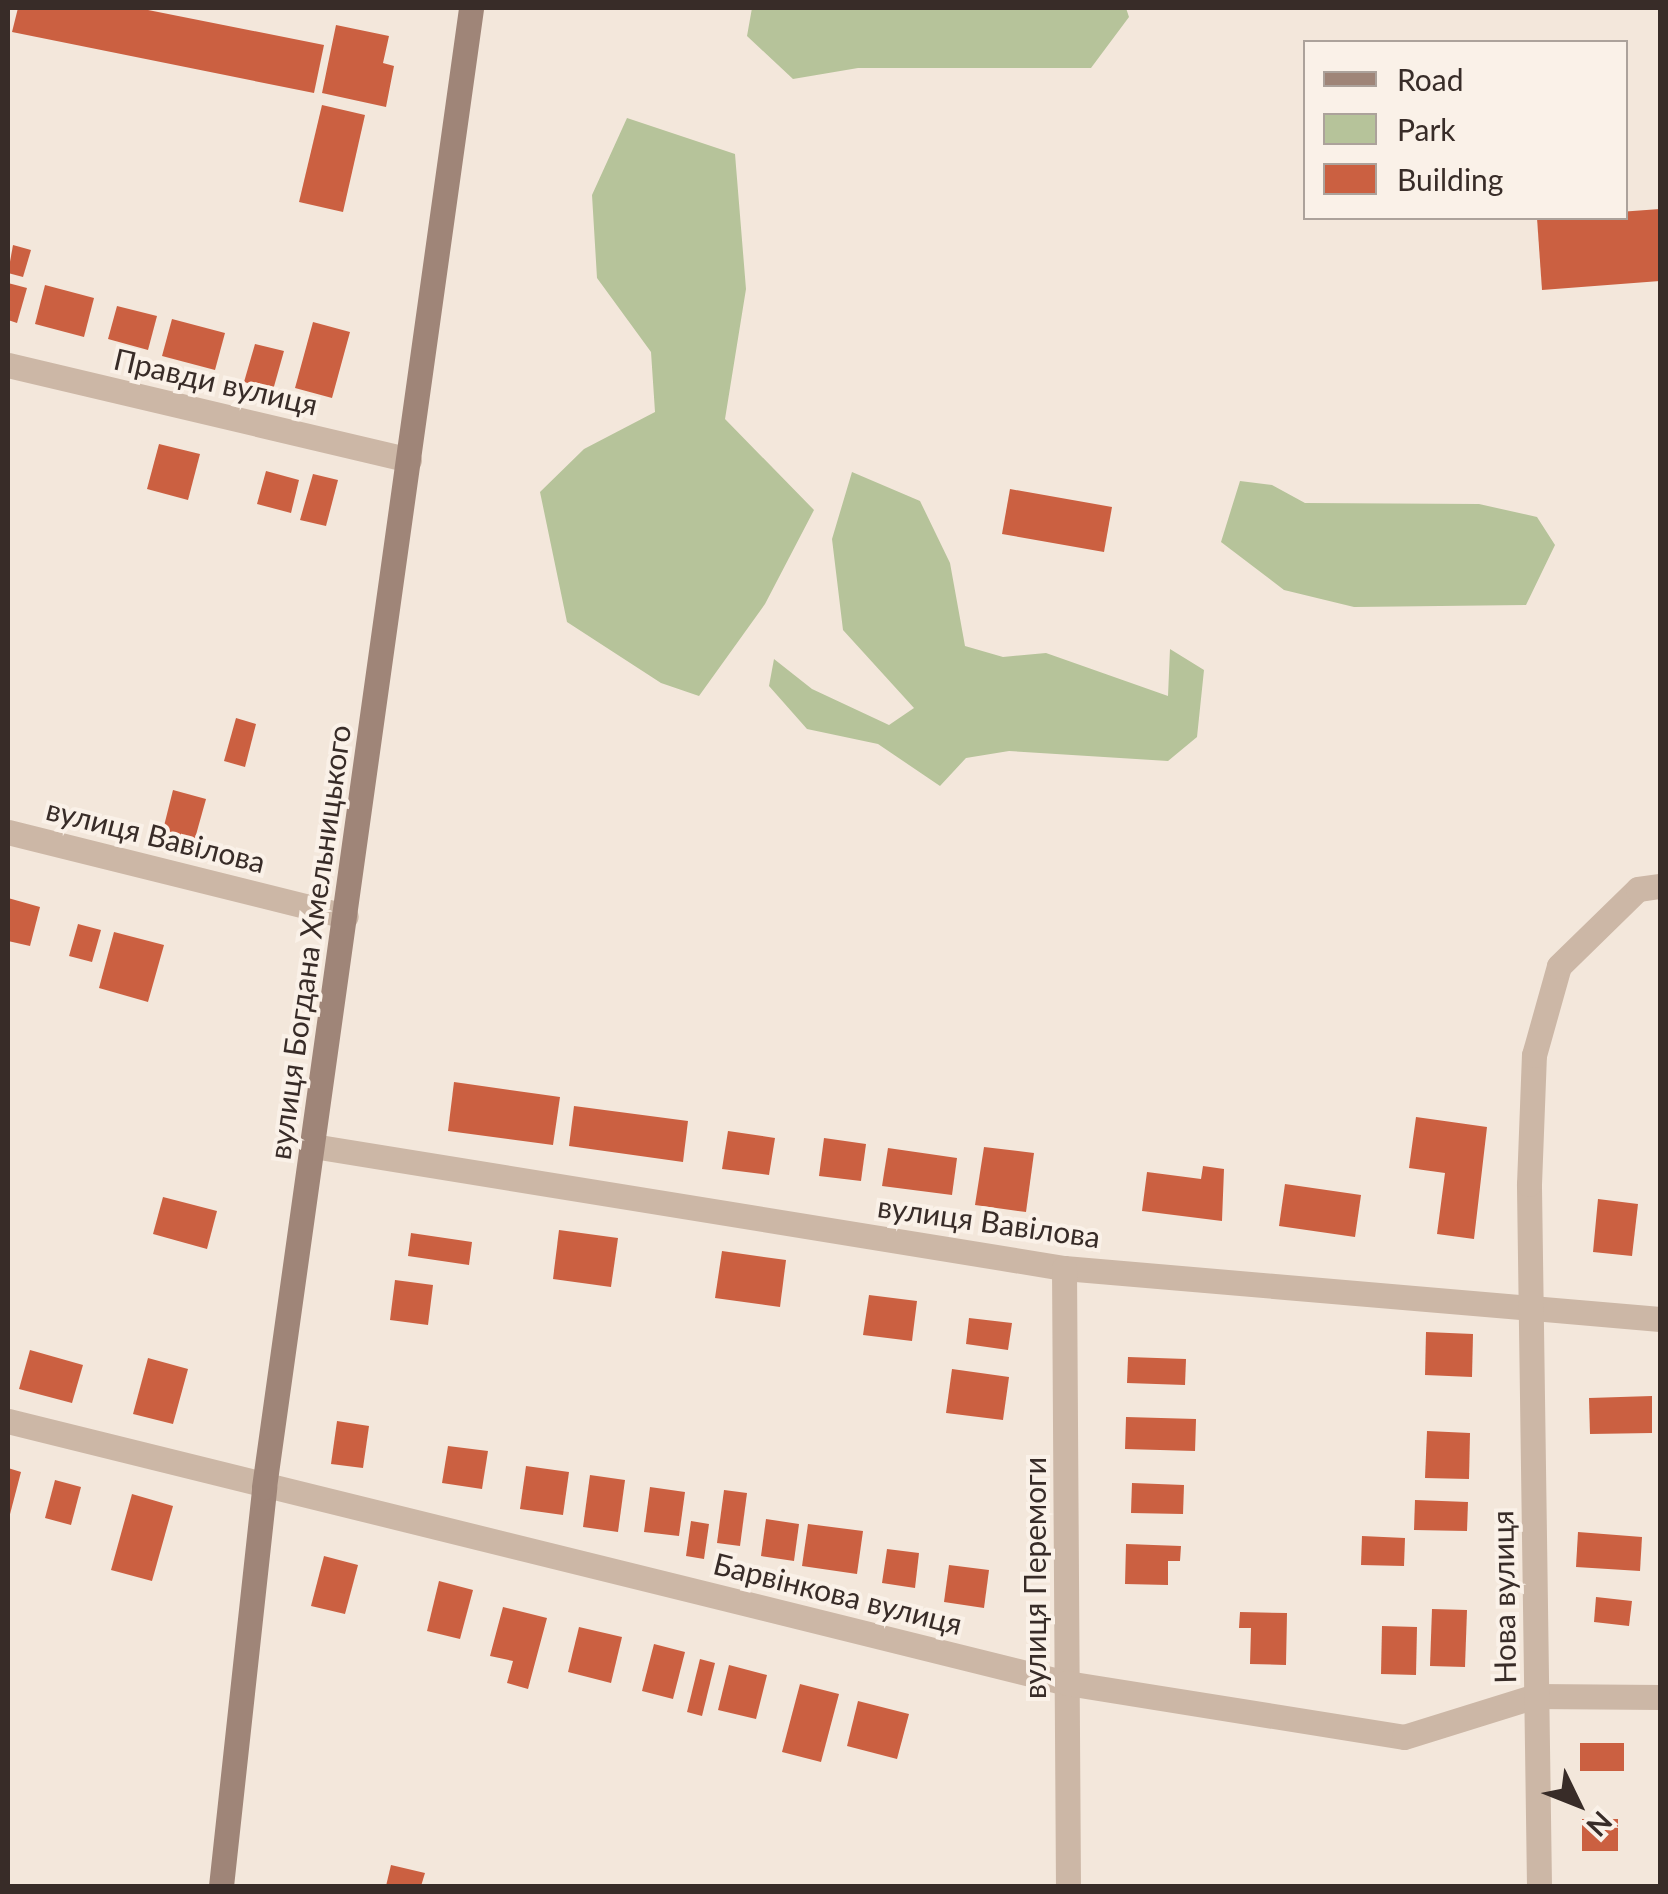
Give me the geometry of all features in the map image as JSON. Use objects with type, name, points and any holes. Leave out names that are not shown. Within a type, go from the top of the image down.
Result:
[{"type":"street","name":"вулиця Богдана Хмельницького","points":[[221,1886],[264,1487],[471,8]]},
{"type":"street","name":"Правди вулиця","points":[[8,365],[409,460]]},
{"type":"street","name":"вулиця Вавілова","points":[[8,832],[346,916]]},
{"type":"street","name":"Нова вулиця","points":[[1539,1886],[1532,1307],[1534,1055],[1560,966],[1638,890],[1660,886]]},
{"type":"street","name":"вулиця Вавілова","points":[[313,1146],[1064,1268],[1660,1319]]},
{"type":"street","name":"вулиця Перемоги","points":[[1064,1268],[1068,1886]]},
{"type":"street","name":"Барвінкова вулиця","points":[[8,1421],[1067,1683],[1404,1737],[1536,1696],[1660,1697]]},
{"type":"green space","points":[[752,8],[1126,8],[1129,17],[1091,68],[858,68],[793,79],[747,36]]},
{"type":"green space","points":[[627,118],[735,154],[746,289],[725,419],[814,510],[765,604],[699,696],[661,683],[567,622],[540,492],[584,449],[655,412],[651,352],[597,278],[592,195]]},
{"type":"green space","points":[[852,472],[920,501],[950,563],[965,646],[1003,657],[1046,653],[1168,696],[1170,649],[1204,670],[1197,737],[1168,761],[1009,751],[966,758],[940,786],[878,744],[807,729],[769,686],[774,659],[812,689],[889,725],[914,708],[843,630],[832,539]]},
{"type":"green space","points":[[1240,481],[1272,485],[1305,503],[1479,504],[1537,517],[1555,545],[1526,605],[1354,607],[1284,590],[1221,542]]},
{"type":"building","points":[[18,8],[138,8],[324,45],[314,93],[12,32]]},
{"type":"building","points":[[336,25],[389,36],[383,63],[394,66],[386,107],[322,93]]},
{"type":"building","points":[[322,105],[365,115],[343,212],[299,202]]},
{"type":"building","points":[[1660,209],[1660,281],[1542,290],[1537,220],[1628,220],[1628,211]]},
{"type":"building","points":[[13,245],[31,250],[23,277],[8,273]]},
{"type":"building","points":[[8,283],[27,288],[17,323],[8,320]]},
{"type":"building","points":[[45,285],[94,298],[84,337],[35,324]]},
{"type":"building","points":[[117,306],[157,316],[148,350],[108,339]]},
{"type":"building","points":[[172,319],[225,333],[215,370],[162,356]]},
{"type":"building","points":[[313,322],[350,332],[332,398],[295,388]]},
{"type":"building","points":[[255,344],[284,351],[273,390],[244,382]]},
{"type":"building","points":[[159,444],[200,454],[188,500],[147,489]]},
{"type":"building","points":[[266,471],[299,480],[291,513],[257,504]]},
{"type":"building","points":[[313,474],[338,480],[326,526],[300,520]]},
{"type":"building","points":[[1010,489],[1112,507],[1104,552],[1002,534]]},
{"type":"building","points":[[236,718],[256,724],[245,767],[224,761]]},
{"type":"building","points":[[173,790],[206,799],[194,842],[162,834]]},
{"type":"building","points":[[8,898],[40,907],[30,946],[8,941]]},
{"type":"building","points":[[78,924],[101,930],[92,962],[69,956]]},
{"type":"building","points":[[114,932],[164,945],[148,1002],[99,988]]},
{"type":"building","points":[[454,1082],[560,1097],[553,1145],[448,1131]]},
{"type":"building","points":[[574,1106],[688,1121],[683,1162],[569,1146]]},
{"type":"building","points":[[1416,1117],[1487,1127],[1474,1239],[1437,1234],[1445,1173],[1409,1168]]},
{"type":"building","points":[[728,1131],[775,1138],[769,1175],[722,1169]]},
{"type":"building","points":[[824,1138],[866,1144],[861,1181],[819,1176]]},
{"type":"building","points":[[984,1147],[1034,1153],[1026,1212],[975,1205]]},
{"type":"building","points":[[888,1148],[957,1158],[952,1195],[882,1186]]},
{"type":"building","points":[[1203,1166],[1224,1169],[1222,1221],[1142,1211],[1147,1172],[1201,1179]]},
{"type":"building","points":[[1285,1184],[1361,1195],[1355,1237],[1279,1226]]},
{"type":"building","points":[[163,1197],[217,1211],[207,1249],[153,1234]]},
{"type":"building","points":[[1598,1199],[1638,1204],[1632,1256],[1593,1252]]},
{"type":"building","points":[[559,1230],[618,1238],[611,1287],[553,1279]]},
{"type":"building","points":[[411,1233],[472,1242],[469,1265],[408,1256]]},
{"type":"building","points":[[722,1251],[786,1260],[780,1307],[715,1298]]},
{"type":"building","points":[[395,1280],[433,1285],[428,1325],[390,1320]]},
{"type":"building","points":[[869,1295],[917,1301],[912,1341],[863,1335]]},
{"type":"building","points":[[969,1318],[1012,1323],[1008,1350],[966,1344]]},
{"type":"building","points":[[1426,1332],[1473,1334],[1472,1377],[1425,1375]]},
{"type":"building","points":[[30,1350],[83,1365],[72,1403],[19,1389]]},
{"type":"building","points":[[1128,1357],[1186,1359],[1185,1385],[1127,1383]]},
{"type":"building","points":[[148,1358],[188,1369],[173,1424],[133,1414]]},
{"type":"building","points":[[952,1369],[1009,1377],[1003,1420],[946,1413]]},
{"type":"building","points":[[1652,1396],[1652,1433],[1590,1434],[1589,1398]]},
{"type":"building","points":[[1126,1417],[1196,1419],[1195,1451],[1125,1449]]},
{"type":"building","points":[[337,1421],[369,1426],[363,1468],[331,1464]]},
{"type":"building","points":[[1427,1431],[1470,1433],[1469,1479],[1425,1478]]},
{"type":"building","points":[[448,1446],[488,1451],[482,1489],[442,1483]]},
{"type":"building","points":[[526,1466],[569,1472],[563,1515],[520,1509]]},
{"type":"building","points":[[8,1468],[21,1472],[9,1518],[8,1518]]},
{"type":"building","points":[[590,1475],[625,1480],[618,1532],[583,1527]]},
{"type":"building","points":[[55,1480],[81,1487],[71,1525],[45,1518]]},
{"type":"building","points":[[1132,1483],[1184,1485],[1183,1514],[1131,1513]]},
{"type":"building","points":[[650,1487],[685,1492],[679,1536],[644,1532]]},
{"type":"building","points":[[724,1490],[747,1493],[740,1546],[717,1543]]},
{"type":"building","points":[[132,1494],[173,1506],[152,1581],[111,1570]]},
{"type":"building","points":[[1415,1500],[1468,1502],[1467,1531],[1414,1530]]},
{"type":"building","points":[[766,1519],[799,1524],[794,1561],[761,1556]]},
{"type":"building","points":[[691,1521],[709,1524],[704,1559],[686,1556]]},
{"type":"building","points":[[808,1524],[863,1531],[857,1574],[802,1566]]},
{"type":"building","points":[[1578,1532],[1642,1537],[1640,1571],[1576,1567]]},
{"type":"building","points":[[1362,1536],[1405,1538],[1404,1566],[1361,1565]]},
{"type":"building","points":[[1126,1544],[1181,1546],[1180,1561],[1168,1561],[1168,1585],[1125,1584]]},
{"type":"building","points":[[887,1549],[919,1553],[915,1588],[882,1583]]},
{"type":"building","points":[[324,1556],[358,1565],[345,1614],[311,1606]]},
{"type":"building","points":[[949,1565],[989,1570],[984,1608],[944,1602]]},
{"type":"building","points":[[439,1581],[473,1590],[460,1639],[427,1631]]},
{"type":"building","points":[[1596,1597],[1632,1601],[1629,1626],[1594,1622]]},
{"type":"building","points":[[503,1607],[547,1618],[528,1689],[507,1683],[513,1661],[490,1656]]},
{"type":"building","points":[[1432,1609],[1467,1610],[1465,1667],[1430,1666]]},
{"type":"building","points":[[1240,1612],[1287,1613],[1286,1665],[1250,1664],[1251,1628],[1239,1628]]},
{"type":"building","points":[[1382,1626],[1417,1627],[1416,1675],[1381,1674]]},
{"type":"building","points":[[579,1627],[622,1637],[611,1683],[568,1672]]},
{"type":"building","points":[[654,1644],[685,1652],[673,1699],[642,1691]]},
{"type":"building","points":[[700,1659],[715,1663],[702,1716],[687,1712]]},
{"type":"building","points":[[729,1665],[767,1675],[756,1719],[718,1710]]},
{"type":"building","points":[[800,1684],[839,1694],[821,1762],[782,1752]]},
{"type":"building","points":[[858,1701],[909,1714],[897,1759],[847,1746]]},
{"type":"building","points":[[1580,1743],[1624,1743],[1624,1771],[1580,1771]]},
{"type":"building","points":[[1582,1819],[1618,1819],[1618,1851],[1582,1851]]},
{"type":"building","points":[[391,1865],[425,1873],[421,1886],[386,1886]]}]
